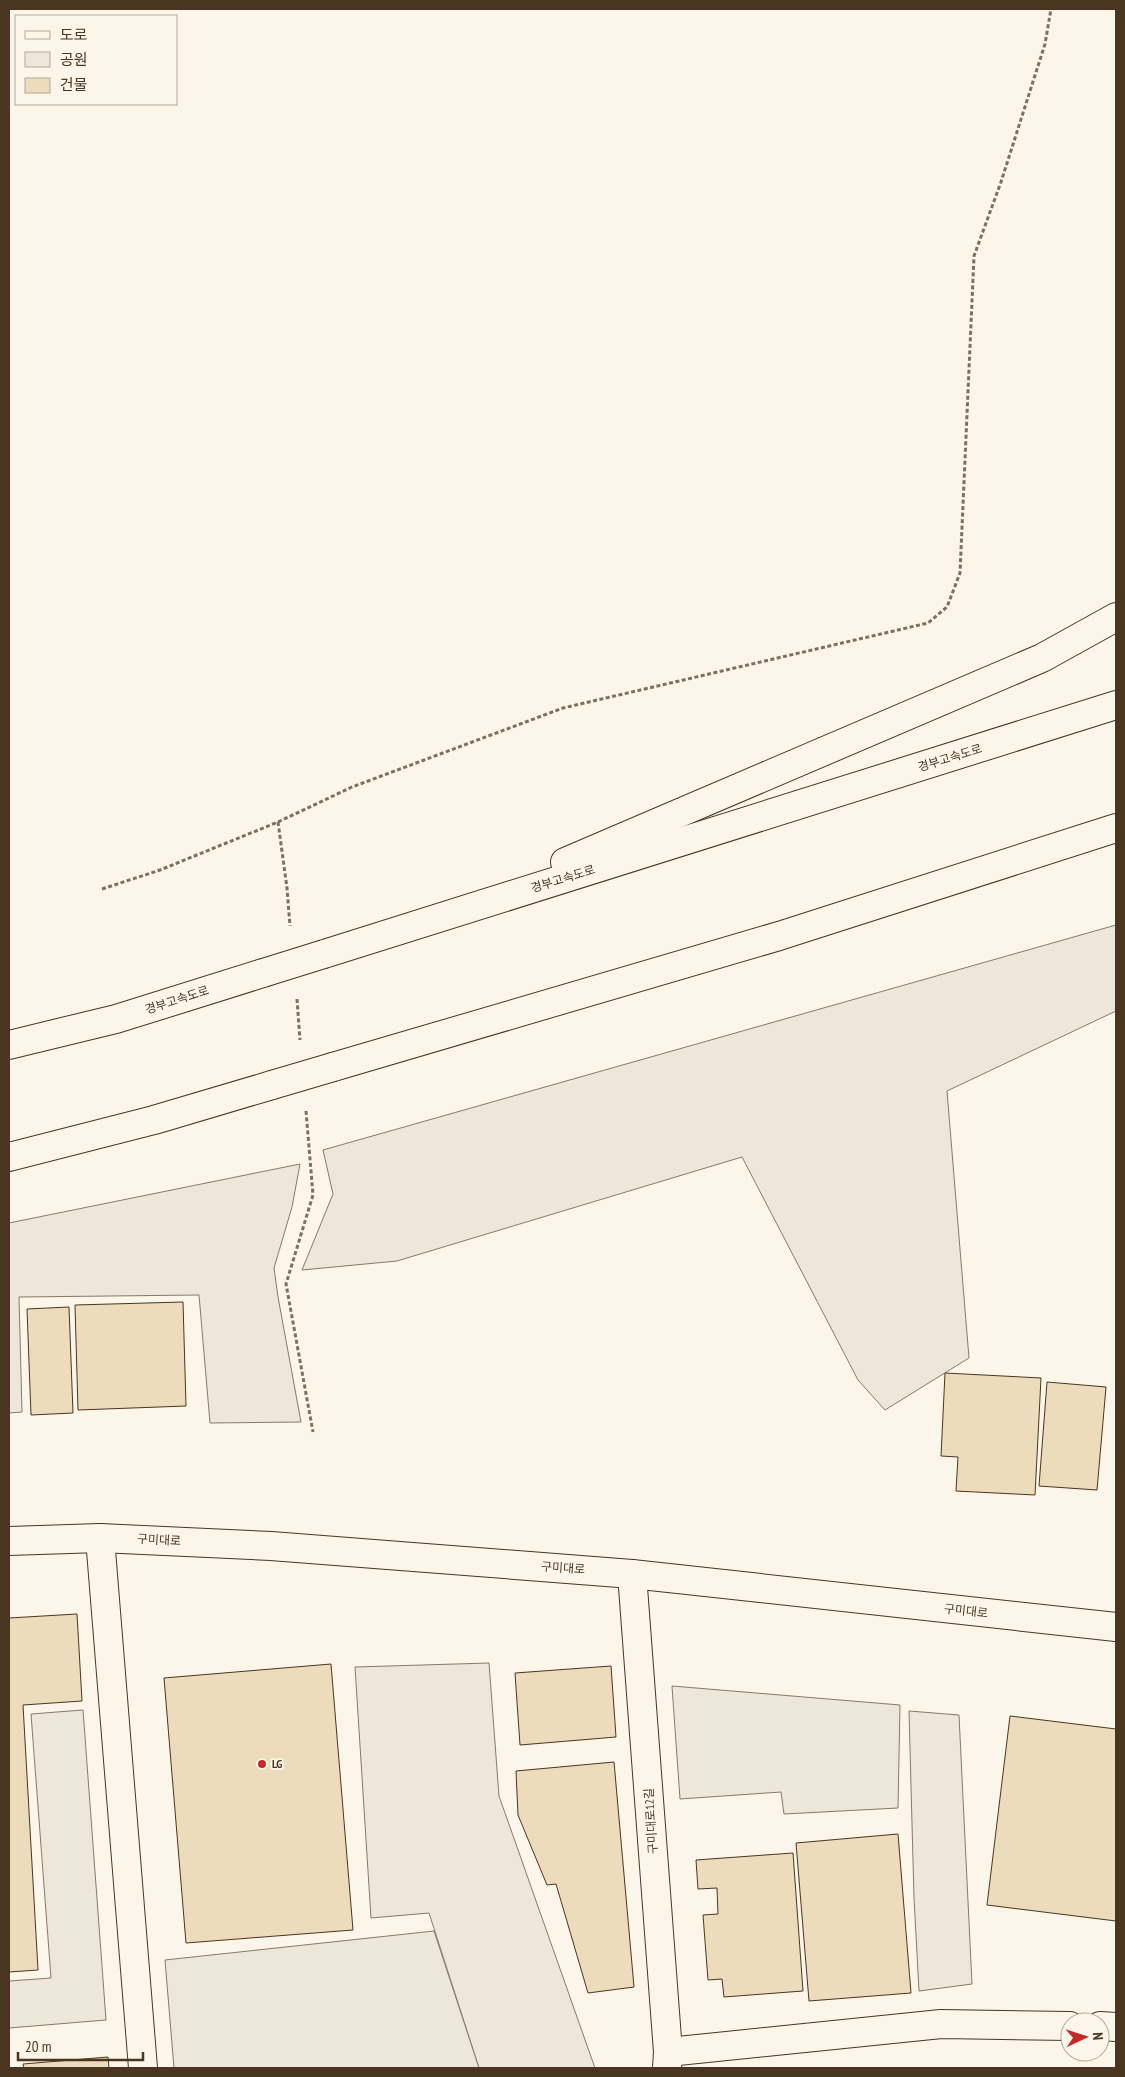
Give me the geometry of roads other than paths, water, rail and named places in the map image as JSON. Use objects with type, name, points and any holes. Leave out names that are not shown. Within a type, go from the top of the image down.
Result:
[{"type":"main road","points":[[421,923],[1042,658],[1116,617]]},
{"type":"main road","name":"경부고속도로","points":[[9,1045],[116,1019],[1116,705]]},
{"type":"main road","points":[[9,1157],[154,1120],[779,936],[1116,828]]},
{"type":"main road","points":[[100,1538],[143,2068]]},
{"type":"main road","name":"구미대로","points":[[9,1541],[100,1538],[271,1546],[632,1574],[1116,1627]]},
{"type":"main road","name":"구미대로12길","points":[[632,1574],[668,2060]]},
{"type":"main road","points":[[668,2060],[941,2024],[1060,2026]]},
{"type":"place","name":"LG","points":[[262,1764]]}]
